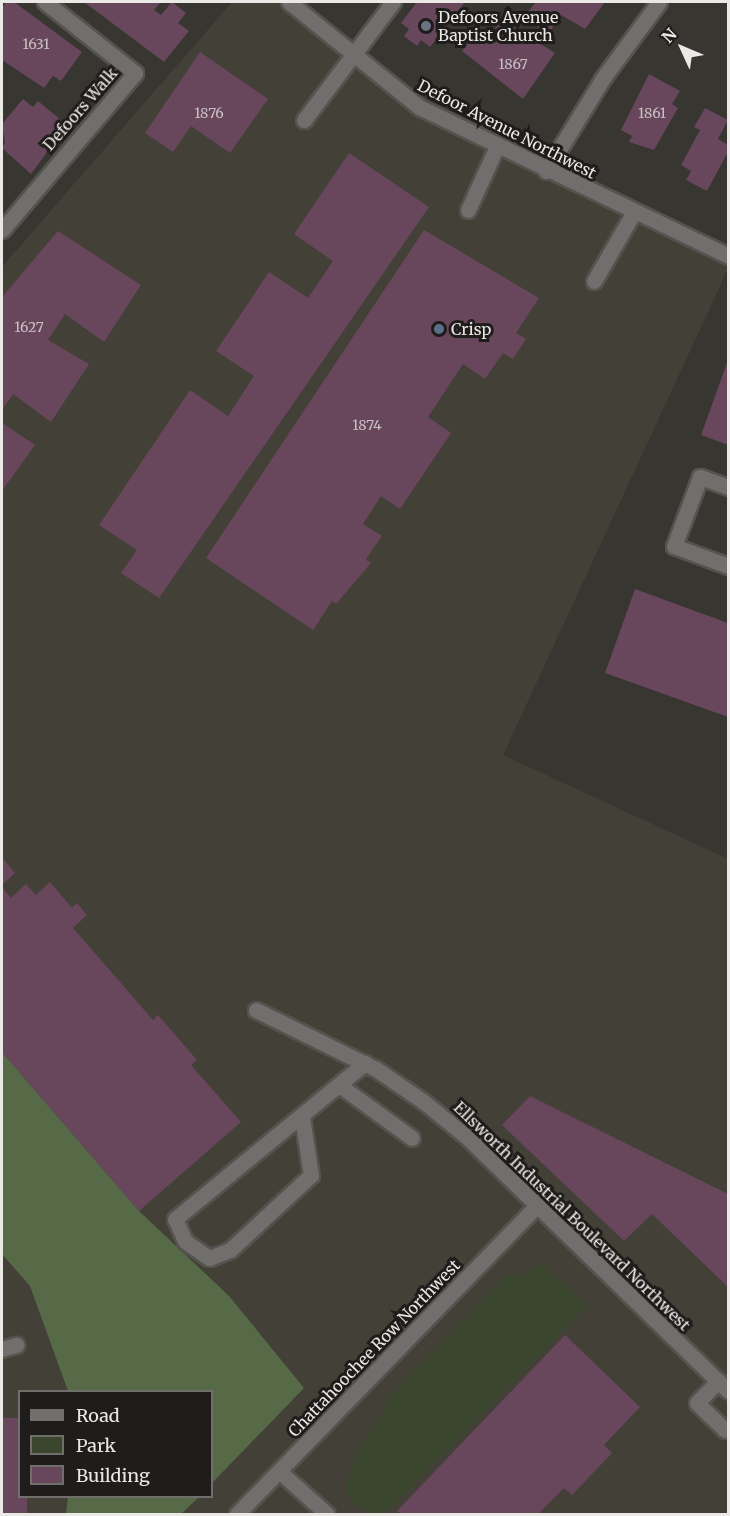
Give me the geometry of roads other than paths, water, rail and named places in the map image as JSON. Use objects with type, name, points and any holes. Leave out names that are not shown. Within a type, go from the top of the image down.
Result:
[{"type":"street","name":"Defoors Walk","points":[[2,230],[135,73],[45,2]]},
{"type":"street","name":"Defoor Avenue Northwest","points":[[289,2],[418,107],[546,171],[729,256]]},
{"type":"street","points":[[304,120],[355,57],[393,2]]},
{"type":"street","points":[[546,171],[603,78],[659,2]]},
{"type":"street","points":[[468,210],[496,146]]},
{"type":"street","points":[[594,281],[633,212]]},
{"type":"street","points":[[729,487],[700,477],[674,546],[729,566]]},
{"type":"street","name":"Ellsworth Industrial Boulevard Northwest","points":[[256,1010],[365,1063],[424,1102],[537,1205],[723,1386]]},
{"type":"street","points":[[302,1117],[311,1175],[230,1250],[210,1258],[185,1241],[176,1219],[365,1063]]},
{"type":"street","points":[[339,1086],[412,1138]]},
{"type":"street","name":"Chattahoochee Row Northwest","points":[[237,1515],[537,1205]]},
{"type":"street","points":[[723,1386],[697,1403],[725,1430]]},
{"type":"street","points":[[280,1472],[327,1515]]},
{"type":"place","name":"Defoors Avenue Baptist Church","points":[[426,26]]},
{"type":"place","name":"Crisp","points":[[439,329]]}]
